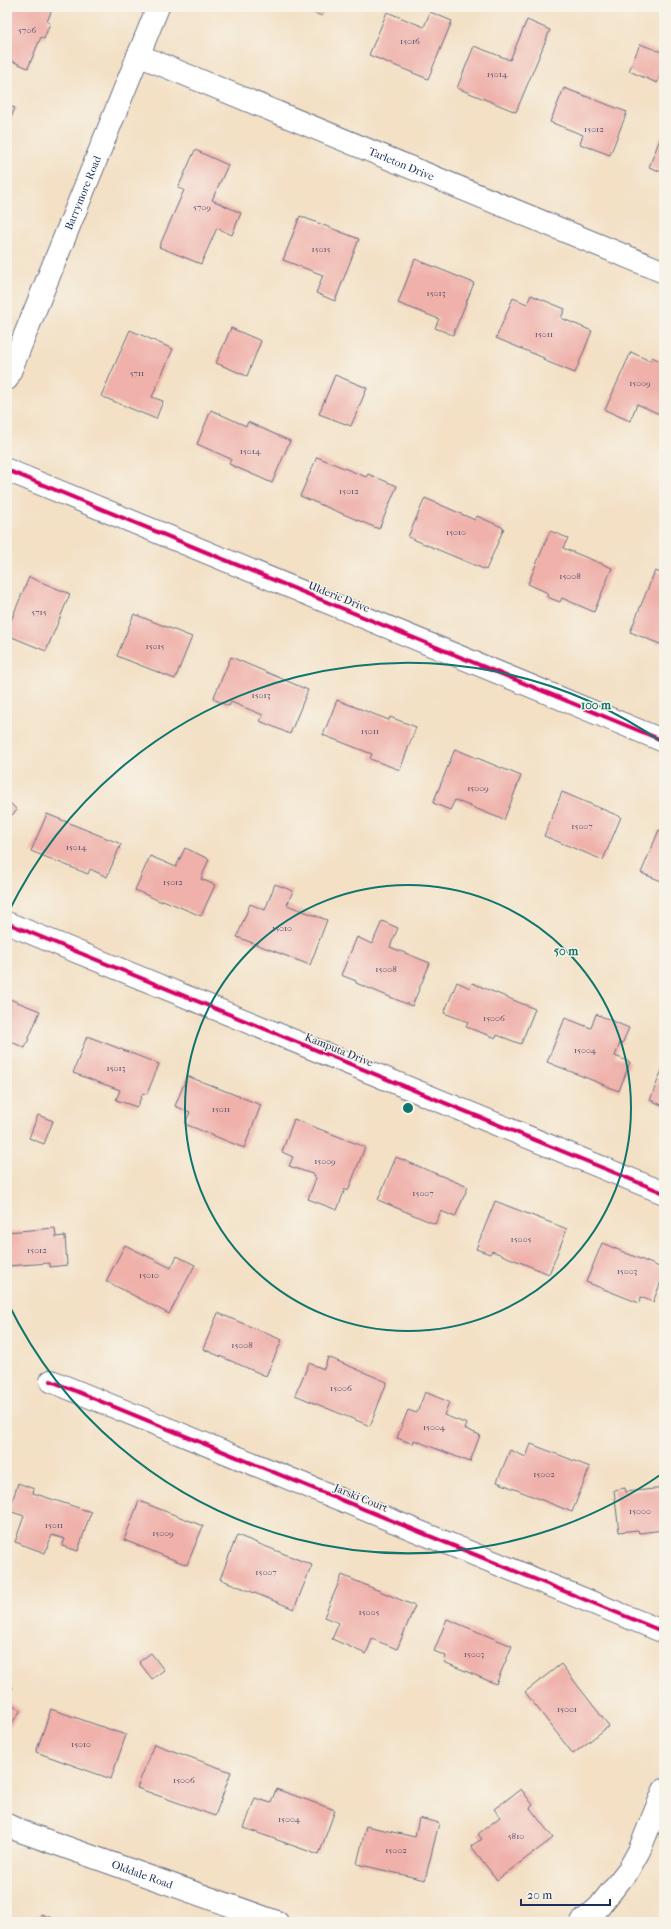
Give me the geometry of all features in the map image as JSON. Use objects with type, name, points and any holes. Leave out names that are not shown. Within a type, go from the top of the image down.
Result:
[{"type":"street","name":"Barrymore Road","points":[[7,379],[158,7]]},
{"type":"street","name":"Tarleton Drive","points":[[138,56],[664,272]]},
{"type":"street","name":"Ulderic Drive","points":[[7,470],[664,741]]},
{"type":"street","name":"Kamputa Drive","points":[[7,923],[664,1193]]},
{"type":"street","name":"Jarski Court","points":[[51,1381],[664,1632]]},
{"type":"street","points":[[582,1922],[599,1907],[629,1869],[639,1851],[664,1790]]},
{"type":"street","name":"Olddale Road","points":[[7,1825],[20,1831],[277,1922]]},
{"type":"building","points":[[7,7],[53,7],[47,22],[50,23],[44,39],[41,37],[28,68],[7,59]]},
{"type":"building","points":[[298,7],[325,7],[322,16]]},
{"type":"building","points":[[387,12],[424,27],[430,12],[452,21],[428,79],[369,55]]},
{"type":"building","points":[[527,20],[550,30],[516,112],[457,88],[474,46],[510,60]]},
{"type":"building","points":[[640,44],[664,53],[664,66],[657,83],[629,71]]},
{"type":"building","points":[[564,88],[627,112],[610,155],[580,144],[583,135],[550,122]]},
{"type":"building","points":[[7,105],[15,108],[7,128]]},
{"type":"building","points":[[664,129],[664,173],[649,167]]},
{"type":"building","points":[[195,150],[228,165],[212,200],[241,213],[232,235],[217,228],[201,264],[159,247],[184,190],[178,188]]},
{"type":"building","points":[[300,216],[359,239],[335,301],[316,293],[323,275],[283,260]]},
{"type":"building","points":[[415,259],[474,283],[453,335],[435,328],[439,319],[398,303]]},
{"type":"building","points":[[531,295],[565,309],[561,318],[592,331],[575,373],[496,338],[513,298],[527,304]]},
{"type":"building","points":[[231,328],[261,341],[247,376],[216,363]]},
{"type":"building","points":[[130,330],[173,349],[152,397],[163,401],[156,419],[101,396]]},
{"type":"building","points":[[631,352],[650,361],[652,357],[664,363],[664,416],[637,404],[630,421],[605,410]]},
{"type":"building","points":[[335,375],[367,388],[351,426],[319,414]]},
{"type":"building","points":[[211,410],[246,426],[248,422],[290,441],[272,483],[229,464],[231,459],[197,444]]},
{"type":"building","points":[[317,457],[366,477],[368,474],[397,486],[379,529],[300,496]]},
{"type":"building","points":[[425,498],[475,520],[477,516],[504,528],[486,570],[408,537]]},
{"type":"building","points":[[550,531],[568,538],[563,548],[612,568],[594,612],[562,598],[560,602],[547,597],[548,593],[528,584]]},
{"type":"building","points":[[655,571],[664,574],[664,639],[660,644],[630,632]]},
{"type":"building","points":[[29,577],[70,594],[46,651],[7,635],[7,630]]},
{"type":"building","points":[[134,614],[192,637],[175,679],[117,656]]},
{"type":"building","points":[[231,657],[308,690],[290,734],[260,721],[263,715],[231,702],[229,706],[213,699]]},
{"type":"building","points":[[337,700],[389,720],[390,717],[416,727],[400,770],[370,759],[372,754],[323,735]]},
{"type":"building","points":[[455,749],[521,776],[504,820],[455,800],[450,810],[433,803]]},
{"type":"building","points":[[562,792],[621,817],[603,860],[544,836]]},
{"type":"building","points":[[7,800],[17,810],[7,820]]},
{"type":"building","points":[[47,814],[121,844],[107,877],[90,869],[88,874],[31,851]]},
{"type":"building","points":[[659,830],[664,832],[664,882],[641,873]]},
{"type":"building","points":[[185,848],[209,859],[201,879],[215,885],[201,916],[163,900],[162,902],[135,890],[150,856],[176,867]]},
{"type":"building","points":[[275,884],[293,891],[287,905],[327,920],[310,965],[237,937],[250,904],[265,910]]},
{"type":"building","points":[[382,921],[398,928],[390,947],[430,963],[412,1006],[356,983],[356,981],[341,975],[357,937],[372,944]]},
{"type":"building","points":[[457,982],[470,988],[472,983],[535,1009],[521,1044],[497,1035],[496,1038],[466,1027],[468,1022],[444,1013]]},
{"type":"building","points":[[7,998],[40,1011],[25,1048],[7,1040]]},
{"type":"building","points":[[596,1014],[629,1028],[622,1044],[620,1043],[615,1056],[630,1062],[619,1091],[547,1062],[565,1018],[591,1028]]},
{"type":"building","points":[[87,1036],[159,1064],[147,1094],[143,1093],[137,1107],[116,1100],[120,1090],[73,1073]]},
{"type":"building","points":[[664,1065],[664,1106],[650,1100]]},
{"type":"building","points":[[187,1076],[261,1105],[244,1148],[185,1124],[190,1112],[175,1106]]},
{"type":"building","points":[[38,1115],[53,1121],[44,1144],[29,1138]]},
{"type":"building","points":[[294,1119],[365,1147],[348,1191],[345,1189],[337,1210],[308,1199],[316,1178],[314,1177],[315,1175],[289,1166],[293,1157],[282,1152]]},
{"type":"building","points":[[396,1157],[468,1187],[455,1217],[441,1211],[435,1224],[378,1200]]},
{"type":"building","points":[[495,1201],[567,1229],[549,1274],[492,1251],[490,1254],[476,1249]]},
{"type":"building","points":[[55,1228],[56,1237],[65,1236],[67,1265],[50,1267],[50,1263],[7,1266],[7,1232]]},
{"type":"building","points":[[602,1243],[664,1269],[664,1274],[653,1302],[641,1297],[639,1303],[586,1282]]},
{"type":"building","points":[[125,1245],[171,1268],[177,1256],[195,1265],[169,1314],[106,1281]]},
{"type":"building","points":[[218,1313],[282,1340],[266,1376],[203,1349]]},
{"type":"building","points":[[328,1357],[387,1382],[370,1426],[295,1395],[309,1363],[324,1369]]},
{"type":"building","points":[[425,1392],[449,1402],[444,1415],[467,1424],[465,1429],[480,1435],[470,1462],[414,1440],[413,1444],[397,1438],[408,1410],[417,1413]]},
{"type":"building","points":[[531,1444],[590,1467],[572,1512],[497,1482],[510,1450],[526,1457]]},
{"type":"building","points":[[18,1483],[34,1489],[33,1493],[91,1512],[78,1551],[62,1546],[65,1539],[52,1535],[45,1553],[15,1542],[24,1516],[9,1511]]},
{"type":"building","points":[[625,1488],[626,1492],[664,1488],[664,1530],[639,1533],[638,1530],[619,1532],[614,1490]]},
{"type":"building","points":[[139,1501],[203,1526],[187,1565],[124,1540]]},
{"type":"building","points":[[237,1535],[312,1565],[294,1609],[220,1579]]},
{"type":"building","points":[[342,1575],[415,1606],[397,1649],[372,1639],[366,1654],[332,1639],[339,1623],[324,1617]]},
{"type":"building","points":[[447,1619],[512,1646],[496,1684],[444,1662],[446,1656],[434,1651]]},
{"type":"building","points":[[151,1653],[164,1670],[152,1679],[139,1662]]},
{"type":"building","points":[[561,1664],[609,1726],[573,1754],[525,1692]]},
{"type":"building","points":[[7,1684],[13,1688],[7,1697]]},
{"type":"building","points":[[7,1701],[21,1710],[7,1730]]},
{"type":"building","points":[[51,1709],[126,1735],[111,1779],[36,1752]]},
{"type":"building","points":[[154,1744],[231,1772],[215,1816],[137,1788]]},
{"type":"building","points":[[276,1789],[335,1810],[319,1855],[244,1828],[255,1798],[271,1803]]},
{"type":"building","points":[[521,1789],[533,1805],[530,1808],[553,1838],[497,1880],[471,1846],[482,1839],[478,1834],[500,1817],[494,1809]]},
{"type":"building","points":[[419,1818],[439,1823],[425,1880],[357,1864],[366,1826],[415,1837]]},
{"type":"building","points":[[41,1914],[63,1922],[38,1922]]},
{"type":"cycle path","points":[[7,470],[664,741]]},
{"type":"cycle path","points":[[7,923],[664,1193]]},
{"type":"cycle path","points":[[51,1381],[664,1632]]}]
